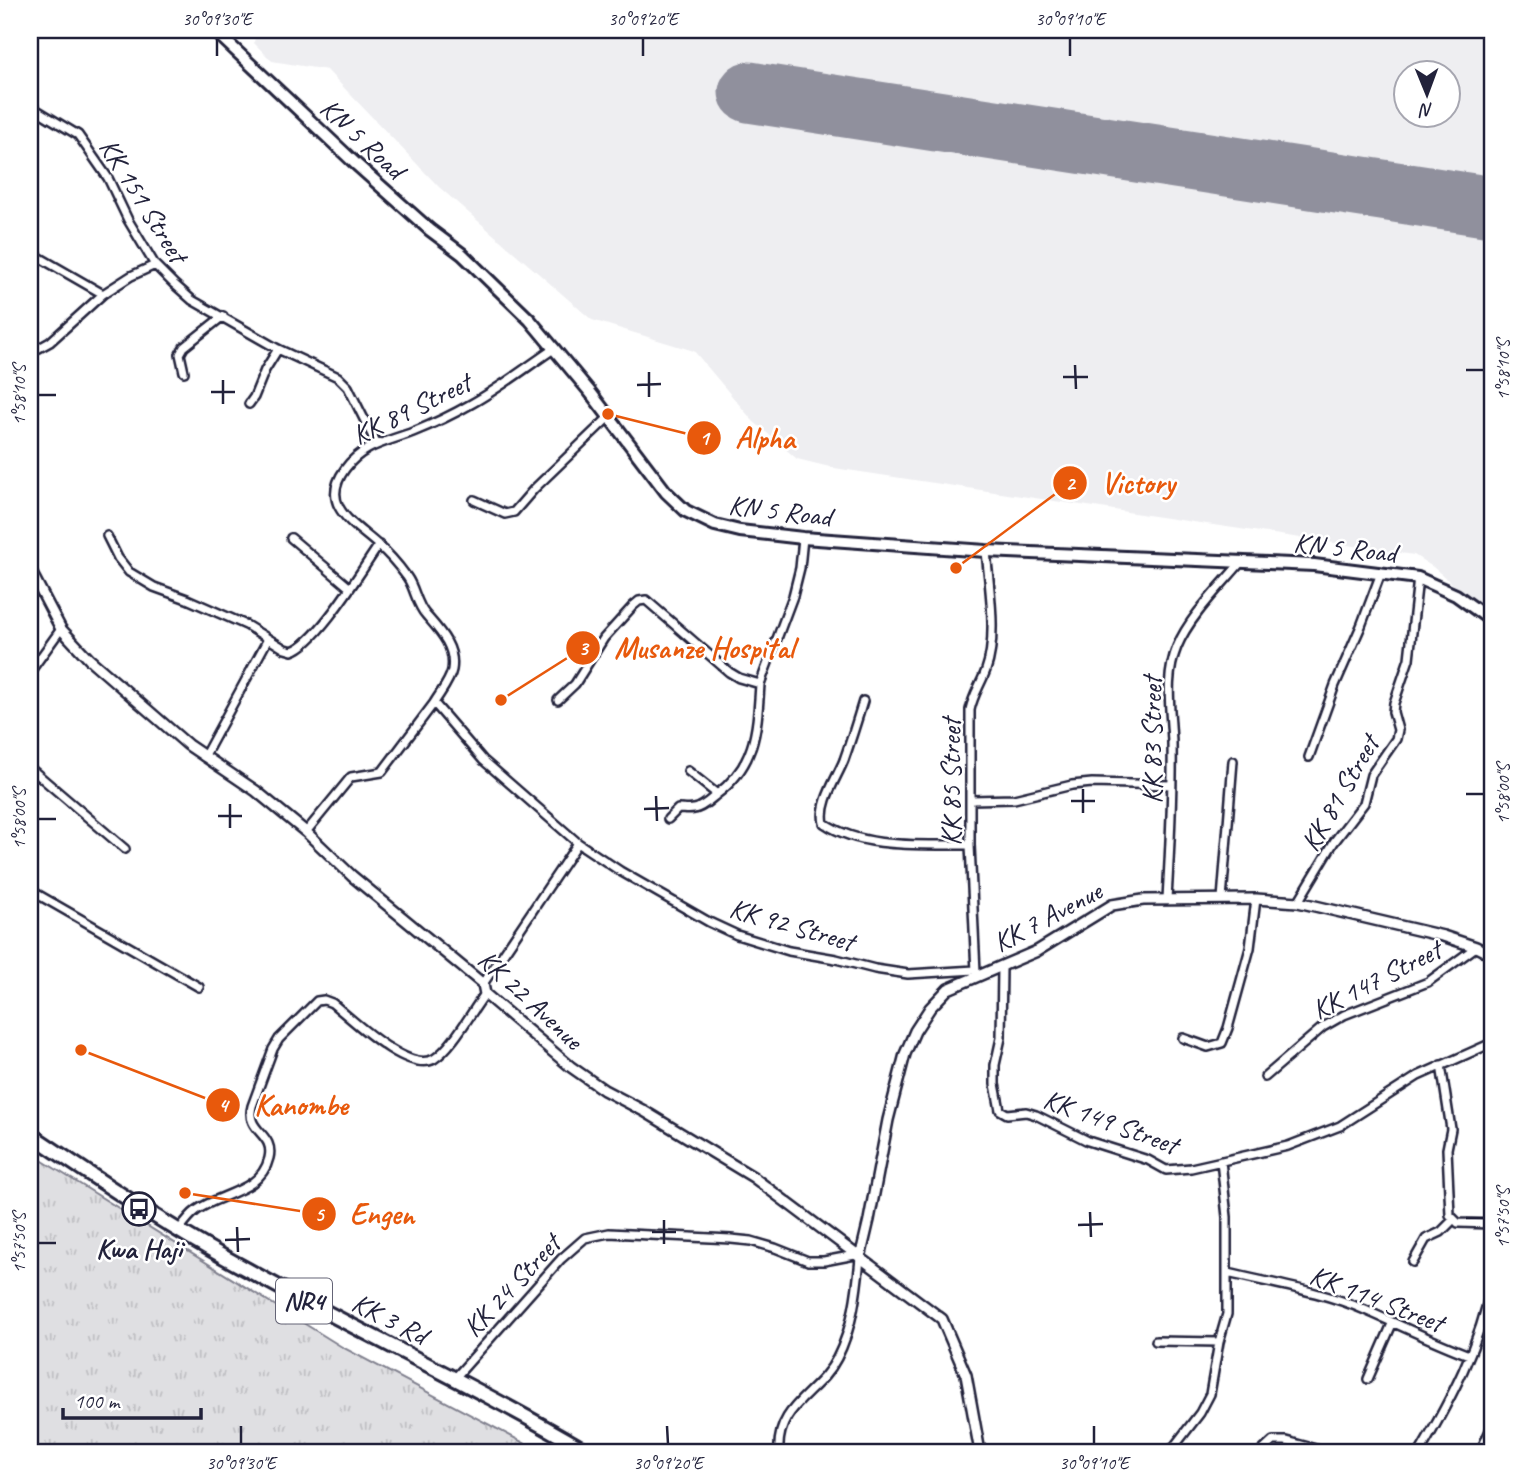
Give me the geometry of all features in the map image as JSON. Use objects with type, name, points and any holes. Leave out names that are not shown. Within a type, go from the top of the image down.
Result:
[{"type":"highway","name":"KK 3 Rd","points":[[30,1134],[179,1230],[254,1274],[533,1420],[587,1452]]},
{"type":"main road","name":"KN 5 Road","points":[[214,30],[357,165],[430,230],[472,263],[555,348],[666,492],[685,511],[715,525],[740,531],[803,538],[986,551],[1314,565],[1381,573],[1418,578],[1456,595],[1492,621]]},
{"type":"street","name":"KK 151 Street","points":[[30,106],[78,135],[108,178],[128,220],[155,265],[192,300],[278,349],[338,377],[348,387],[376,443]]},
{"type":"street","points":[[30,252],[103,294]]},
{"type":"street","points":[[30,353],[50,342],[103,294],[155,265]]},
{"type":"street","points":[[184,372],[180,354],[184,347],[223,316]]},
{"type":"street","name":"KK 89 Street","points":[[435,703],[452,673],[444,635],[425,614],[407,576],[379,545],[349,522],[341,511],[336,499],[337,485],[356,455],[376,443],[412,432],[464,408],[555,348]]},
{"type":"street","points":[[248,404],[278,349]]},
{"type":"street","points":[[474,500],[505,514],[514,512],[534,489],[610,416]]},
{"type":"street","points":[[107,536],[129,572],[154,587],[187,598],[246,625],[292,651],[299,649],[350,588],[379,545]]},
{"type":"street","points":[[291,538],[350,588]]},
{"type":"street","points":[[668,819],[678,809],[695,809],[717,794],[738,776],[747,762],[753,748],[760,684],[793,596],[800,568],[803,538]]},
{"type":"street","name":"KK 85 Street","points":[[976,973],[970,845],[970,710],[973,696],[986,670],[990,648],[992,613],[986,551]]},
{"type":"street","name":"KK 83 Street","points":[[1167,900],[1172,741],[1168,687],[1172,661],[1185,630],[1242,561]]},
{"type":"street","name":"KK 22 Avenue","points":[[30,570],[61,629],[89,659],[204,757],[256,791],[306,832],[352,876],[572,1068],[604,1090],[753,1177],[942,1319],[966,1375],[980,1452]]},
{"type":"street","points":[[1309,757],[1381,573]]},
{"type":"street","name":"KK 81 Street","points":[[1298,902],[1334,842],[1364,803],[1371,775],[1396,739],[1398,730],[1393,712],[1394,703],[1409,659],[1418,578]]},
{"type":"street","points":[[558,700],[587,667],[604,638],[633,606],[646,600],[729,672],[760,684]]},
{"type":"street","points":[[30,672],[61,629]]},
{"type":"street","points":[[204,757],[268,639]]},
{"type":"street","points":[[863,701],[844,760],[824,807],[824,823],[832,829],[863,838],[897,844],[970,845]]},
{"type":"street","points":[[306,832],[352,777],[382,772],[435,703]]},
{"type":"street","name":"KK 92 Street","points":[[435,703],[483,760],[578,843],[620,872],[709,922],[737,935],[789,951],[897,972],[976,973]]},
{"type":"street","points":[[1222,899],[1233,761]]},
{"type":"street","points":[[30,768],[125,849]]},
{"type":"street","points":[[688,771],[717,794]]},
{"type":"street","points":[[971,800],[1014,799],[1092,783],[1171,785]]},
{"type":"street","points":[[179,1230],[197,1210],[247,1187],[268,1164],[269,1143],[253,1125],[249,1116],[273,1049],[279,1039],[317,1001],[332,1003],[386,1046],[410,1060],[433,1060],[445,1049],[578,843]]},
{"type":"street","points":[[30,890],[199,988]]},
{"type":"street","points":[[1183,1038],[1208,1047],[1222,1043],[1250,948],[1256,899]]},
{"type":"street","name":"KK 7 Avenue","points":[[858,1256],[869,1220],[888,1120],[905,1054],[915,1031],[930,1008],[948,989],[976,973],[1002,967],[1055,941],[1112,905],[1128,900],[1256,899],[1298,902],[1400,925],[1486,949]]},
{"type":"street","name":"KK 147 Street","points":[[1265,1077],[1323,1027],[1344,1015],[1428,982],[1486,949]]},
{"type":"street","name":"KK 149 Street","points":[[1002,967],[1001,1038],[995,1065],[995,1084],[1003,1113],[1026,1112],[1037,1115],[1088,1141],[1148,1160],[1166,1170],[1191,1168],[1288,1146],[1340,1126],[1418,1076],[1492,1043]]},
{"type":"street","points":[[1441,1065],[1451,1129],[1447,1149],[1450,1215],[1458,1223],[1492,1224]]},
{"type":"street","points":[[1170,1452],[1200,1413],[1210,1394],[1227,1314],[1227,1217],[1221,1161]]},
{"type":"street","points":[[1413,1262],[1426,1239],[1441,1232],[1453,1220]]},
{"type":"street","name":"KK 24 Street","points":[[454,1378],[561,1259],[585,1238],[609,1233],[731,1239],[751,1241],[808,1261],[858,1256]]},
{"type":"street","points":[[779,1452],[785,1418],[836,1360],[857,1292],[858,1256]]},
{"type":"street","name":"KK 114 Street","points":[[1228,1273],[1312,1293],[1363,1309],[1392,1324],[1469,1355]]},
{"type":"street","points":[[1420,1452],[1469,1355],[1482,1324],[1492,1283]]},
{"type":"street","points":[[1368,1379],[1392,1324]]},
{"type":"street","points":[[1156,1341],[1219,1342]]},
{"type":"street","points":[[1480,1452],[1492,1426]]},
{"type":"street","points":[[1261,1452],[1273,1441],[1286,1441],[1327,1452]]},
{"type":"shaded area","points":[[256,30],[1492,30],[1492,618],[1433,567],[1414,555],[834,468],[797,459],[753,421],[694,351],[592,320],[439,187],[327,70],[272,61],[254,43]]},
{"type":"green space","points":[[30,1153],[342,1347],[541,1452],[30,1452]]},
{"type":"runway","points":[[749,92],[1492,207]]},
{"type":"place","name":"Alpha","points":[[608,414]]},
{"type":"place","name":"Victory","points":[[956,568]]},
{"type":"place","name":"Musanze Hospital","points":[[501,700]]},
{"type":"place","name":"Kanombe","points":[[81,1050]]},
{"type":"place","name":"Engen","points":[[185,1193]]},
{"type":"place","name":"Kwa Haji","points":[[139,1209]]}]
